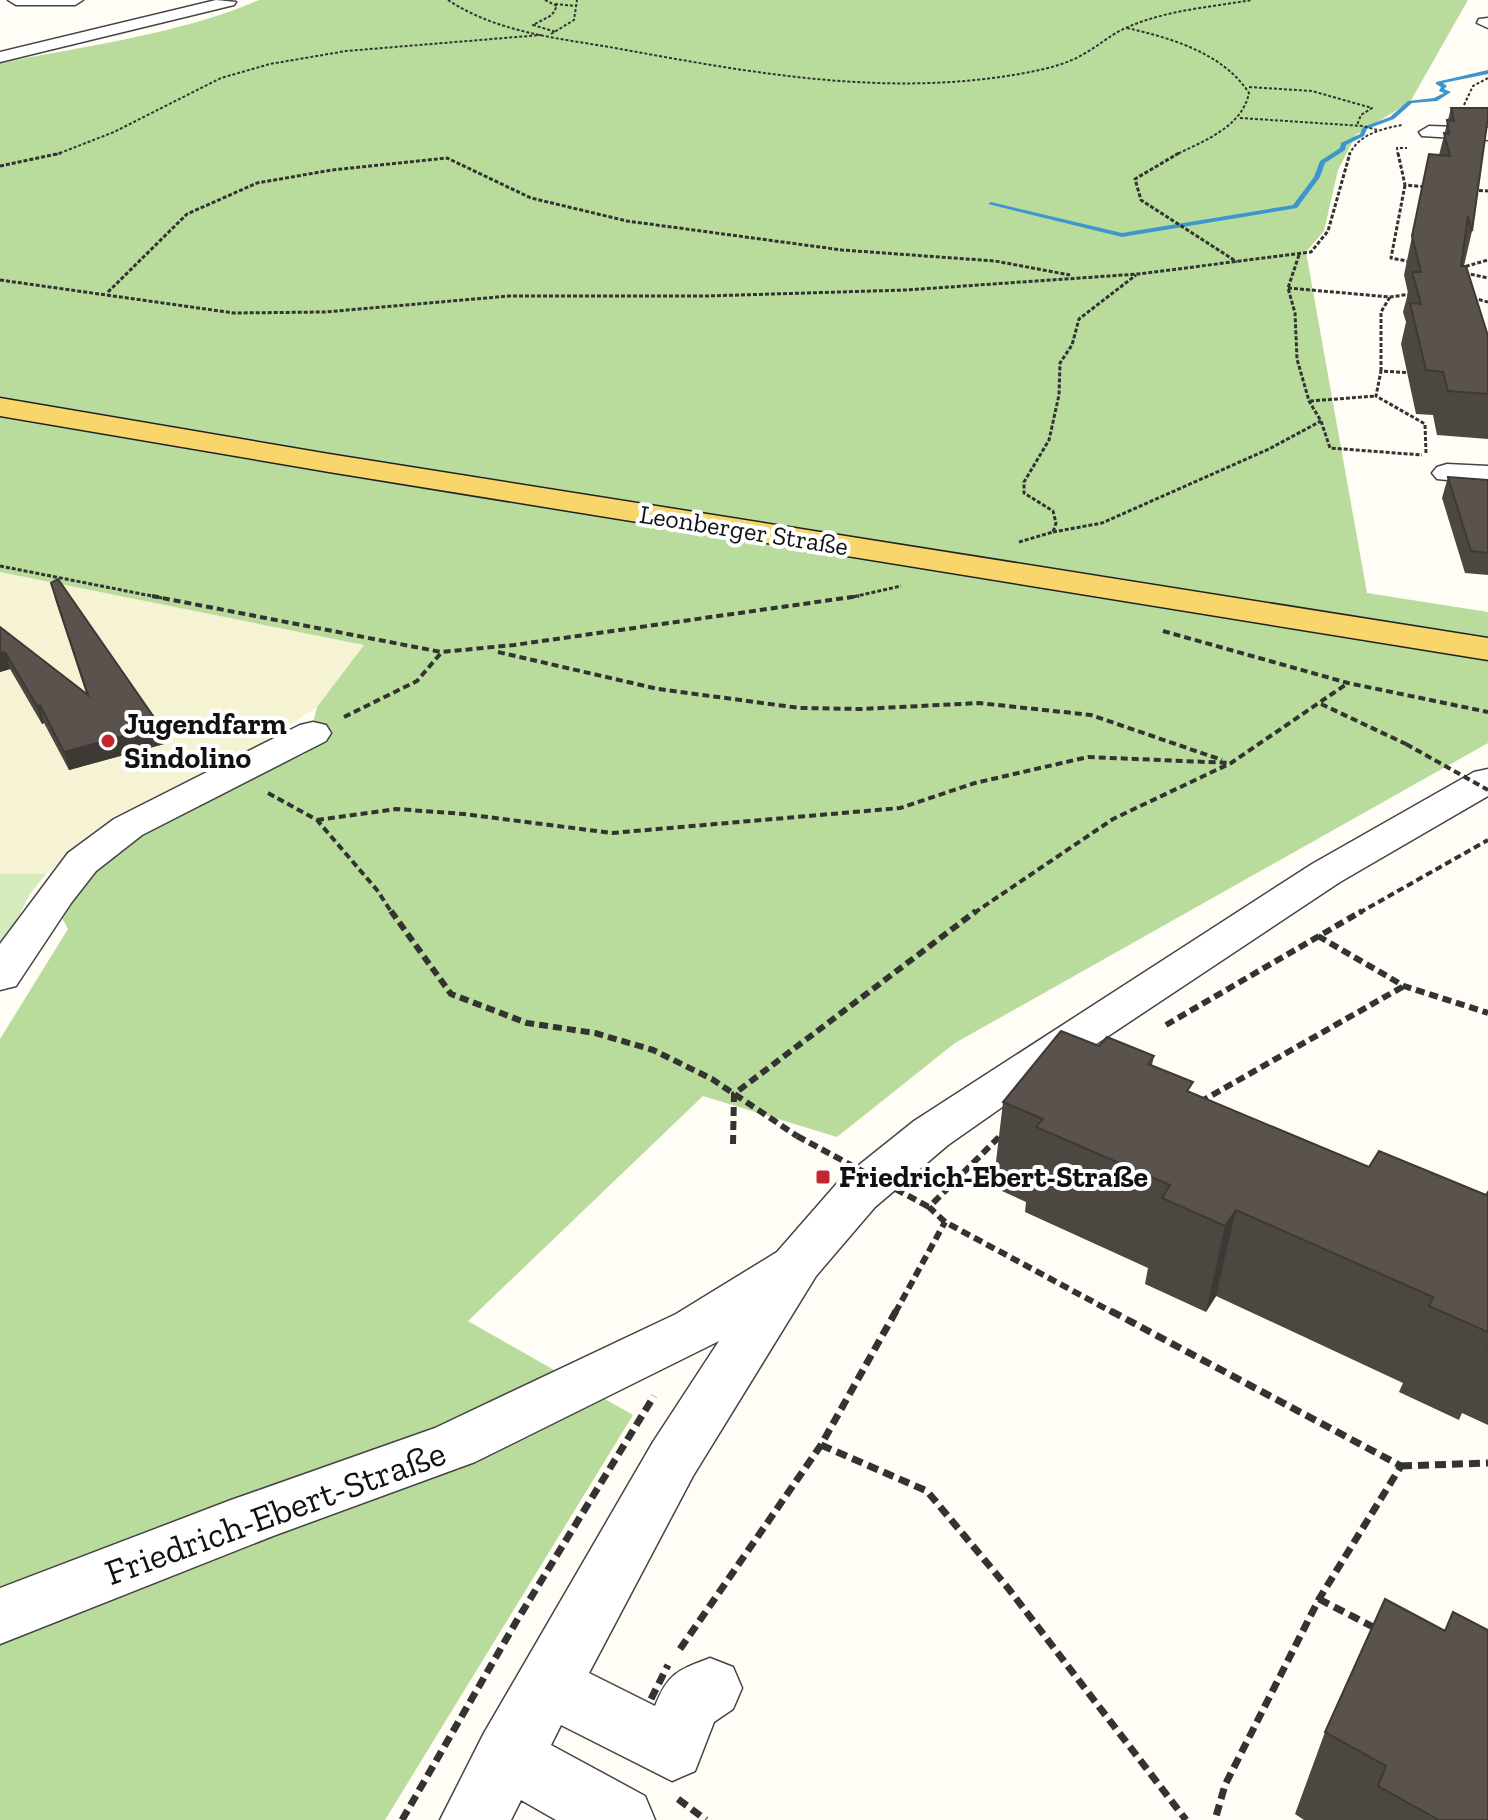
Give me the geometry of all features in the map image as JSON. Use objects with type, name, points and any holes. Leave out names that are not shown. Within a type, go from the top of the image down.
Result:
[{"type":"main road","name":"Leonberger Straße","points":[[0,407],[1488,649]]},
{"type":"street","points":[[16,0],[68,1]]},
{"type":"street","points":[[33,8],[75,0]]},
{"type":"street","points":[[30,32],[183,0]]},
{"type":"street","points":[[0,57],[228,2]]},
{"type":"street","points":[[1429,132],[1488,134]]},
{"type":"street","points":[[1436,464],[1488,475]]},
{"type":"street","points":[[0,976],[55,895],[82,862],[128,827],[313,733]]},
{"type":"street","name":"Friedrich-Ebert-Straße","points":[[474,1820],[673,1459],[798,1262],[857,1194],[931,1133],[1326,873],[1488,780]]},
{"type":"street","name":"Friedrich-Ebert-Straße","points":[[0,1616],[252,1518],[455,1445],[695,1329],[798,1262]]},
{"type":"street","points":[[547,1685],[672,1749],[689,1702],[676,1684]]},
{"type":"street","points":[[507,1756],[621,1820]]},
{"type":"path","points":[[448,0],[489,20],[547,35],[797,80],[884,84],[968,80],[1048,68],[1077,57],[1126,27],[1174,14],[1252,0]]},
{"type":"path","points":[[545,0],[577,6]]},
{"type":"path","points":[[0,166],[49,156],[101,139],[186,94],[229,75],[263,66],[387,47],[547,35],[574,20],[577,0]]},
{"type":"path","points":[[554,4],[557,6],[552,15],[533,25],[557,32]]},
{"type":"path","points":[[1126,27],[1219,62],[1249,87],[1278,87],[1332,94],[1372,108],[1361,115],[1357,125]]},
{"type":"path","points":[[1464,105],[1473,86],[1488,78]]},
{"type":"path","points":[[1238,263],[1141,200],[1135,179],[1154,164],[1239,118],[1248,108],[1251,98],[1249,87]]},
{"type":"path","points":[[0,280],[249,313],[325,312],[509,296],[706,296],[906,290],[1138,274],[1311,252],[1328,231],[1345,163],[1354,144],[1379,130],[1357,125],[1239,118]]},
{"type":"path","points":[[1417,263],[1391,258],[1405,185],[1397,148],[1427,149],[1429,132]]},
{"type":"path","points":[[107,293],[187,214],[257,183],[332,170],[447,158],[531,198],[627,221],[842,250],[995,261],[1078,277]]},
{"type":"path","points":[[1405,185],[1435,187]]},
{"type":"path","points":[[1462,189],[1488,191]]},
{"type":"path","points":[[1299,255],[1288,288],[1295,313],[1297,359],[1309,401],[1321,421],[1330,448],[1436,464],[1425,424],[1376,396],[1309,401]]},
{"type":"path","points":[[1488,260],[1456,270],[1488,278]]},
{"type":"path","points":[[1053,532],[1056,523],[1053,511],[1024,493],[1024,482],[1049,440],[1059,395],[1060,363],[1072,345],[1079,319],[1138,274]]},
{"type":"path","points":[[1288,288],[1390,297],[1424,294]]},
{"type":"path","points":[[1376,396],[1381,371],[1381,312],[1390,297]]},
{"type":"path","points":[[1465,298],[1488,302]]},
{"type":"path","points":[[1381,371],[1421,373]]},
{"type":"path","points":[[962,564],[1053,532],[1102,523],[1256,455],[1321,421]]},
{"type":"path","points":[[0,566],[441,652],[493,651],[637,625],[811,606],[910,584]]},
{"type":"path","points":[[1161,630],[1348,683],[1488,712]]},
{"type":"path","points":[[493,651],[658,689],[800,708],[861,709],[979,703],[1091,715],[1231,763]]},
{"type":"path","points":[[313,733],[417,681],[441,652]]},
{"type":"path","points":[[734,1094],[1010,887],[1113,819],[1231,763],[1348,683]]},
{"type":"path","points":[[1321,704],[1406,744],[1488,790]]},
{"type":"path","points":[[317,820],[396,809],[464,814],[612,833],[900,808],[975,783],[1088,757],[1231,763]]},
{"type":"path","points":[[231,775],[317,820],[377,890],[451,994],[527,1023],[595,1033],[653,1050],[712,1079],[797,1136],[929,1207],[945,1222],[1401,1466],[1488,1463]]},
{"type":"path","points":[[1158,1030],[1488,840]]},
{"type":"path","points":[[1317,936],[1404,986],[1488,1013]]},
{"type":"path","points":[[1188,1110],[1404,986]]},
{"type":"path","points":[[733,1144],[734,1094]]},
{"type":"path","points":[[929,1207],[1006,1129]]},
{"type":"path","points":[[676,1684],[821,1445],[945,1222]]},
{"type":"path","points":[[402,1820],[516,1622],[695,1329]]},
{"type":"path","points":[[821,1445],[927,1491],[1008,1588],[1186,1820]]},
{"type":"path","points":[[1215,1820],[1225,1785],[1319,1599],[1401,1466]]},
{"type":"path","points":[[1319,1599],[1389,1635]]},
{"type":"shaded area","name":"Jugendfarm Sindolino","points":[[0,572],[364,645],[317,707],[227,766],[125,814],[46,874],[0,874]]},
{"type":"green space","points":[[259,0],[1468,0],[1410,102],[1356,135],[1338,170],[1324,231],[1306,252],[1367,593],[1488,612],[1488,743],[955,1043],[837,1137],[703,1096],[468,1321],[633,1415],[385,1820],[0,1820],[0,1039],[68,929],[56,907],[92,870],[204,793],[305,754],[317,707],[364,645],[0,572],[0,63],[199,22]]},
{"type":"green space","points":[[0,874],[46,874],[30,894],[0,953]]},
{"type":"building","points":[[1451,108],[1488,108],[1472,231],[1468,216],[1461,266],[1466,266],[1488,336],[1488,394],[1448,391],[1443,372],[1426,370],[1410,303],[1421,304],[1412,272],[1421,272],[1412,236],[1429,154],[1450,156],[1444,133],[1449,134],[1447,120],[1454,121]]},
{"type":"building","points":[[1448,477],[1488,480],[1488,553],[1471,551]]},
{"type":"building","points":[[58,579],[160,726],[64,752],[40,705],[37,706],[5,652],[0,653],[0,627],[88,695],[51,583]]},
{"type":"building","points":[[1061,1031],[1099,1046],[1107,1037],[1154,1056],[1148,1064],[1193,1082],[1187,1091],[1369,1167],[1379,1151],[1486,1195],[1488,1192],[1488,1332],[1429,1306],[1433,1297],[1236,1210],[1225,1226],[1162,1198],[1170,1185],[1036,1127],[1043,1119],[1003,1102]]},
{"type":"building","points":[[1385,1599],[1445,1631],[1453,1612],[1488,1630],[1488,1820],[1439,1820],[1378,1786],[1386,1766],[1325,1732]]},
{"type":"waterway","points":[[991,204],[1122,235],[1295,207],[1317,177],[1322,162],[1343,149],[1343,144],[1362,135],[1365,128],[1392,118],[1410,102],[1444,96],[1448,92],[1441,90],[1444,86],[1438,83],[1488,72]]},
{"type":"place","name":"Jugendfarm Sindolino","points":[[108,741]]},
{"type":"place","name":"Friedrich-Ebert-Straße","points":[[823,1177]]}]
